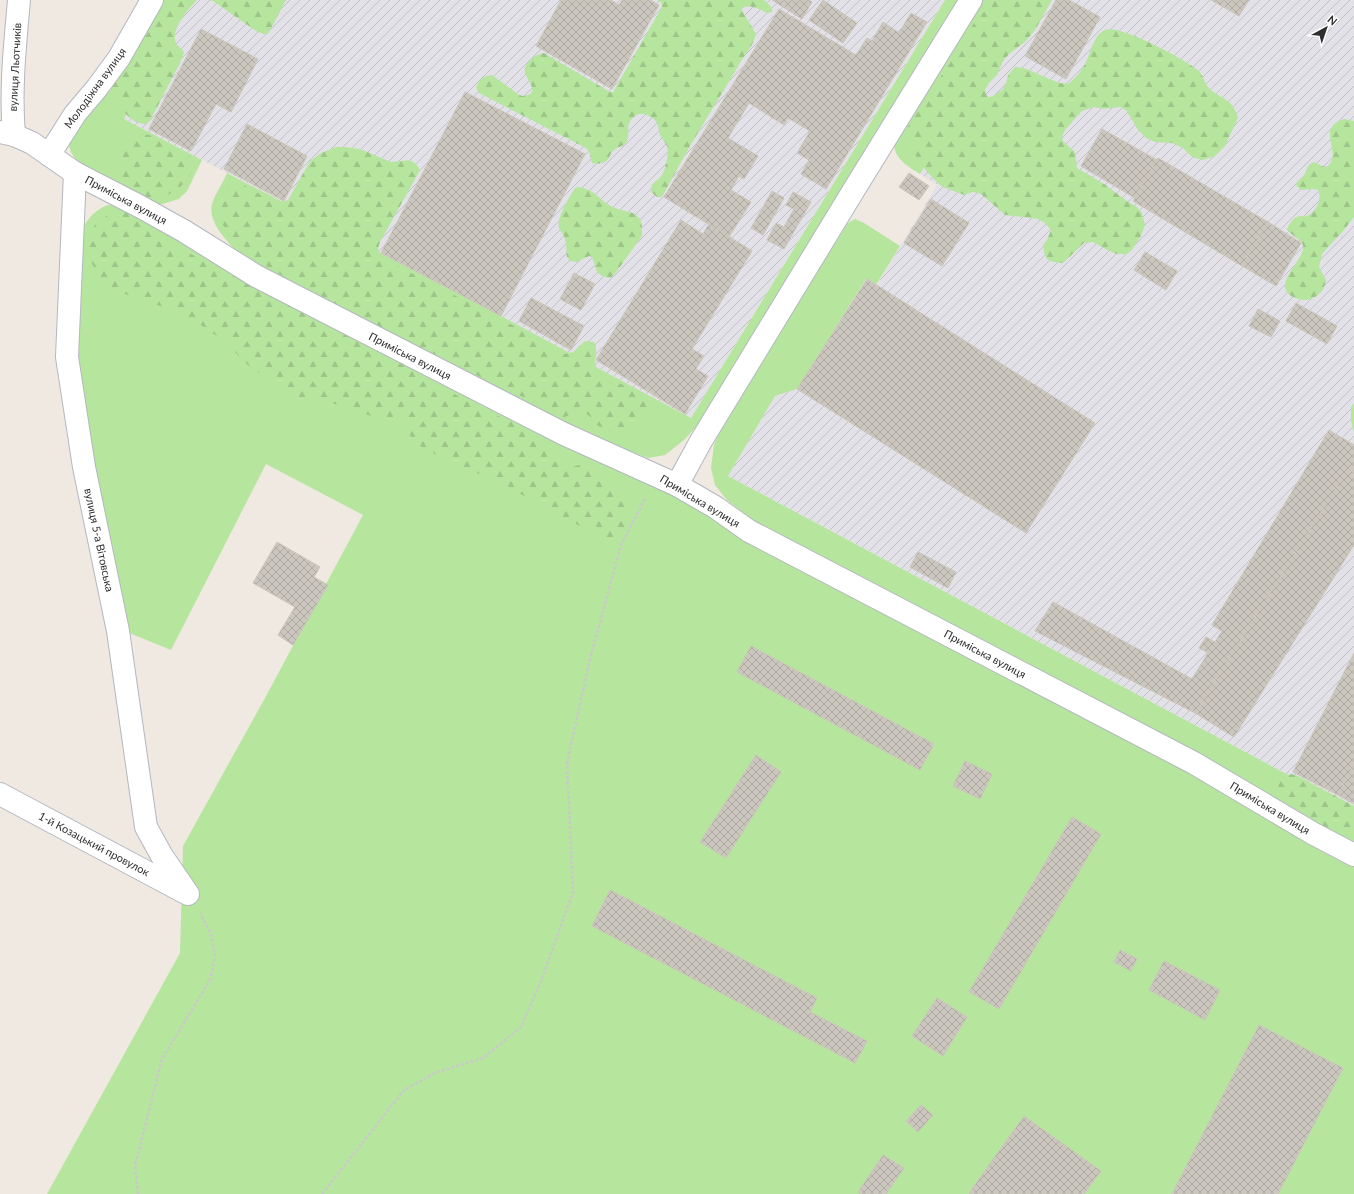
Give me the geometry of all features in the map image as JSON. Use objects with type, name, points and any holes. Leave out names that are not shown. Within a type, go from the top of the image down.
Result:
[{"type":"street","name":"вулиця Льотчиків","points":[[7,133],[12,111],[19,0]]},
{"type":"street","name":"Молодіжна вулиця","points":[[49,155],[75,114],[98,88],[119,58],[152,0]]},
{"type":"street","points":[[677,485],[709,428],[971,0]]},
{"type":"street","name":"Приміська вулиця","points":[[7,133],[32,143],[75,173],[184,231],[256,276],[564,434],[677,485],[749,531],[1194,763],[1314,834],[1354,855]]},
{"type":"street","name":"вулиця 5-а Вітовська","points":[[75,173],[67,357],[84,467],[118,631],[146,827],[162,856],[188,894]]},
{"type":"street","name":"1-й Козацький провулок","points":[[0,794],[188,894]]},
{"type":"path","points":[[322,1194],[404,1090],[437,1072],[483,1058],[521,1027],[541,981],[573,892],[567,763],[590,659],[621,545],[657,475]]},
{"type":"path","points":[[138,1194],[135,1166],[162,1059],[210,980],[215,957],[211,934]]},
{"type":"shaded area","points":[[183,0],[945,0],[691,418],[501,316],[124,119]]},
{"type":"shaded area","points":[[1022,0],[1354,0],[1354,810],[728,476],[775,396],[797,389],[867,279],[877,285],[937,185],[920,174]]},
{"type":"green space","points":[[160,0],[183,0],[124,119],[202,160],[187,191],[179,199],[159,205],[146,201],[77,162],[68,143]]},
{"type":"green space","points":[[171,0],[197,0],[181,20],[176,32],[176,43],[184,52],[182,59],[150,121],[146,124],[139,123],[128,116],[123,110],[116,98],[112,85]]},
{"type":"green space","points":[[208,0],[286,0],[268,34],[264,34],[256,31],[213,1]]},
{"type":"green space","points":[[657,0],[764,0],[772,8],[772,12],[768,13],[751,6],[741,9],[756,34],[755,39],[738,65],[661,197],[657,197],[651,192],[651,188],[662,175],[667,161],[668,149],[660,135],[657,123],[651,117],[639,114],[631,119],[628,126],[628,140],[626,143],[611,152],[609,158],[605,162],[595,164],[592,163],[589,151],[584,147],[479,93],[476,88],[478,82],[482,78],[492,75],[519,95],[523,96],[531,94],[531,85],[525,74],[526,65],[533,57],[544,53],[610,92],[613,92],[662,7],[662,3]]},
{"type":"green space","points":[[945,0],[959,0],[711,408],[684,440],[665,455],[648,458],[568,428],[246,260],[222,235],[213,220],[211,212],[212,204],[227,173],[501,316],[691,418]]},
{"type":"green space","points":[[982,0],[1022,0],[920,174],[907,166],[900,159],[894,146]]},
{"type":"green space","points":[[993,0],[1052,0],[1035,30],[1025,42],[1009,54],[1003,61],[997,75],[989,83],[985,90],[988,97],[993,96],[1002,90],[1006,84],[1008,75],[1015,67],[1029,70],[1054,81],[1068,84],[1082,69],[1098,36],[1105,30],[1113,30],[1138,37],[1192,66],[1201,73],[1208,87],[1227,100],[1236,112],[1238,118],[1225,146],[1215,156],[1203,160],[1192,157],[1183,148],[1172,143],[1155,142],[1146,138],[1138,130],[1126,110],[1120,107],[1103,109],[1094,107],[1082,111],[1065,130],[1062,137],[1063,141],[1075,152],[1077,168],[1104,184],[1137,207],[1142,213],[1145,225],[1141,236],[1132,250],[1127,254],[1117,254],[1093,242],[1084,243],[1063,263],[1050,261],[1046,257],[1043,245],[1051,230],[1045,223],[1038,219],[1005,215],[981,194],[973,192],[964,195],[943,187],[925,169],[914,153],[907,137],[906,130],[964,41],[972,33],[972,26],[979,16],[992,6]]},
{"type":"green space","points":[[1344,119],[1354,121],[1354,217],[1322,254],[1319,267],[1326,280],[1323,290],[1313,298],[1300,300],[1289,294],[1285,288],[1289,274],[1302,252],[1303,246],[1302,243],[1287,229],[1293,219],[1312,213],[1318,204],[1319,193],[1318,190],[1312,189],[1301,190],[1296,185],[1297,181],[1304,176],[1311,163],[1314,162],[1327,167],[1333,155],[1330,134],[1331,128],[1335,123]]},
{"type":"green space","points":[[143,134],[151,135],[162,140],[187,154],[194,164],[190,175],[185,182],[180,187],[163,197],[146,199],[128,190],[121,183],[119,168],[122,154],[131,142]]},
{"type":"green space","points":[[336,147],[360,149],[391,162],[410,160],[419,168],[419,172],[380,242],[378,249],[382,258],[522,330],[564,354],[573,352],[585,341],[594,342],[596,347],[595,365],[600,373],[609,379],[641,393],[645,397],[647,401],[646,408],[636,424],[627,431],[613,433],[600,427],[588,415],[582,412],[577,412],[565,417],[558,416],[546,408],[407,342],[289,280],[253,258],[243,250],[227,232],[222,223],[222,200],[228,186],[233,181],[237,181],[255,192],[276,201],[288,200],[310,161],[321,153]]},
{"type":"green space","points":[[579,187],[594,193],[616,209],[631,212],[637,215],[641,222],[642,236],[611,278],[602,276],[597,272],[592,257],[589,256],[577,262],[570,261],[567,257],[566,241],[559,228],[559,224],[561,213],[575,188]]},
{"type":"green space","points":[[108,205],[118,205],[678,494],[1070,706],[1354,863],[1354,1194],[47,1194],[180,953],[183,846],[265,698],[363,515],[266,464],[171,650],[122,630],[66,392],[82,229],[93,214]]},
{"type":"green space","points":[[120,211],[132,213],[160,229],[178,247],[215,267],[256,285],[400,362],[475,406],[522,426],[536,434],[545,445],[552,459],[558,464],[568,468],[579,465],[593,467],[603,476],[610,488],[621,498],[629,512],[626,523],[618,537],[611,540],[604,539],[491,478],[457,466],[418,445],[412,439],[408,431],[408,423],[403,417],[398,416],[379,419],[363,413],[350,405],[307,400],[281,390],[244,362],[227,343],[192,319],[165,307],[137,300],[110,286],[98,274],[88,257],[89,238],[94,226],[110,213]]},
{"type":"green space","points":[[855,219],[864,223],[900,246],[876,285],[866,279],[797,389],[775,396],[728,476],[1354,810],[1354,847],[754,521],[727,500],[715,485],[711,468],[714,445],[724,421],[848,223]]},
{"type":"green space","points":[[1354,403],[1354,433],[1351,421],[1351,407]]},
{"type":"green space","points":[[1292,774],[1354,806],[1354,841],[1283,803],[1278,796],[1277,790],[1280,781],[1284,776]]},
{"type":"building","points":[[561,0],[611,0],[619,5],[622,0],[650,0],[659,5],[612,89],[536,46]]},
{"type":"building","points":[[772,0],[809,0],[812,2],[802,19]]},
{"type":"building","points":[[823,0],[857,23],[843,43],[809,20]]},
{"type":"building","points":[[1056,0],[1069,0],[1100,17],[1066,79],[1025,56]]},
{"type":"building","points":[[1211,0],[1249,0],[1239,16]]},
{"type":"building","points":[[779,9],[856,55],[867,38],[872,41],[883,22],[899,33],[911,13],[927,22],[826,189],[801,174],[809,160],[797,153],[810,131],[788,118],[784,125],[749,103],[728,138],[758,156],[744,179],[739,176],[731,190],[751,202],[729,237],[664,197]]},
{"type":"building","points":[[201,29],[258,59],[231,112],[216,104],[191,151],[149,129]]},
{"type":"building","points":[[465,92],[585,154],[501,316],[381,253]]},
{"type":"building","points":[[247,124],[307,156],[284,201],[224,169]]},
{"type":"building","points":[[1102,129],[1157,160],[1135,198],[1081,166]]},
{"type":"building","points":[[1158,158],[1268,222],[1242,266],[1133,201]]},
{"type":"building","points":[[909,173],[929,186],[919,200],[899,187]]},
{"type":"building","points":[[772,191],[784,198],[763,235],[751,228]]},
{"type":"building","points":[[793,192],[811,202],[784,249],[767,240],[776,223],[784,227],[794,209],[786,205]]},
{"type":"building","points":[[931,199],[969,223],[942,266],[904,243]]},
{"type":"building","points":[[681,220],[703,234],[709,224],[752,251],[692,349],[704,356],[696,369],[708,376],[685,414],[596,360]]},
{"type":"building","points":[[1268,222],[1301,243],[1276,286],[1242,266]]},
{"type":"building","points":[[1145,252],[1177,271],[1166,290],[1134,270]]},
{"type":"building","points":[[574,273],[595,284],[581,310],[560,299]]},
{"type":"building","points":[[867,279],[1095,423],[1026,533],[797,389]]},
{"type":"building","points":[[531,298],[584,326],[571,350],[519,321]]},
{"type":"building","points":[[1296,303],[1337,326],[1327,344],[1286,321]]},
{"type":"building","points":[[1258,309],[1280,321],[1271,337],[1249,326]]},
{"type":"building","points":[[1329,430],[1354,445],[1354,473],[1348,469],[1195,713],[1035,631],[1053,602],[1192,679],[1208,653],[1199,648],[1206,637],[1215,642],[1222,631],[1212,625]]},
{"type":"building","points":[[1348,469],[1354,473],[1354,545],[1234,737],[1195,713]]},
{"type":"building","points":[[277,542],[320,567],[314,577],[328,585],[293,645],[278,635],[295,607],[253,583]]},
{"type":"building","points":[[918,552],[956,572],[948,588],[910,567]]},
{"type":"building","points":[[751,646],[934,744],[920,770],[737,672]]},
{"type":"building","points":[[1354,653],[1354,764],[1338,795],[1293,772]]},
{"type":"building","points":[[756,755],[781,772],[726,858],[700,842]]},
{"type":"building","points":[[965,761],[992,774],[980,799],[953,786]]},
{"type":"building","points":[[1354,764],[1354,804],[1338,795]]},
{"type":"building","points":[[1072,817],[1101,834],[999,1009],[969,992]]},
{"type":"building","points":[[610,890],[817,998],[810,1012],[867,1041],[855,1063],[592,926]]},
{"type":"building","points":[[1120,950],[1137,959],[1131,971],[1114,962]]},
{"type":"building","points":[[1164,961],[1220,990],[1205,1020],[1149,990]]},
{"type":"building","points":[[937,998],[967,1017],[943,1056],[912,1036]]},
{"type":"building","points":[[1259,1025],[1343,1068],[1278,1194],[1172,1194]]},
{"type":"building","points":[[921,1105],[933,1115],[918,1132],[906,1121]]},
{"type":"building","points":[[1024,1116],[1101,1171],[1084,1194],[969,1193]]},
{"type":"building","points":[[883,1155],[904,1168],[886,1194],[861,1194],[858,1192]]}]
